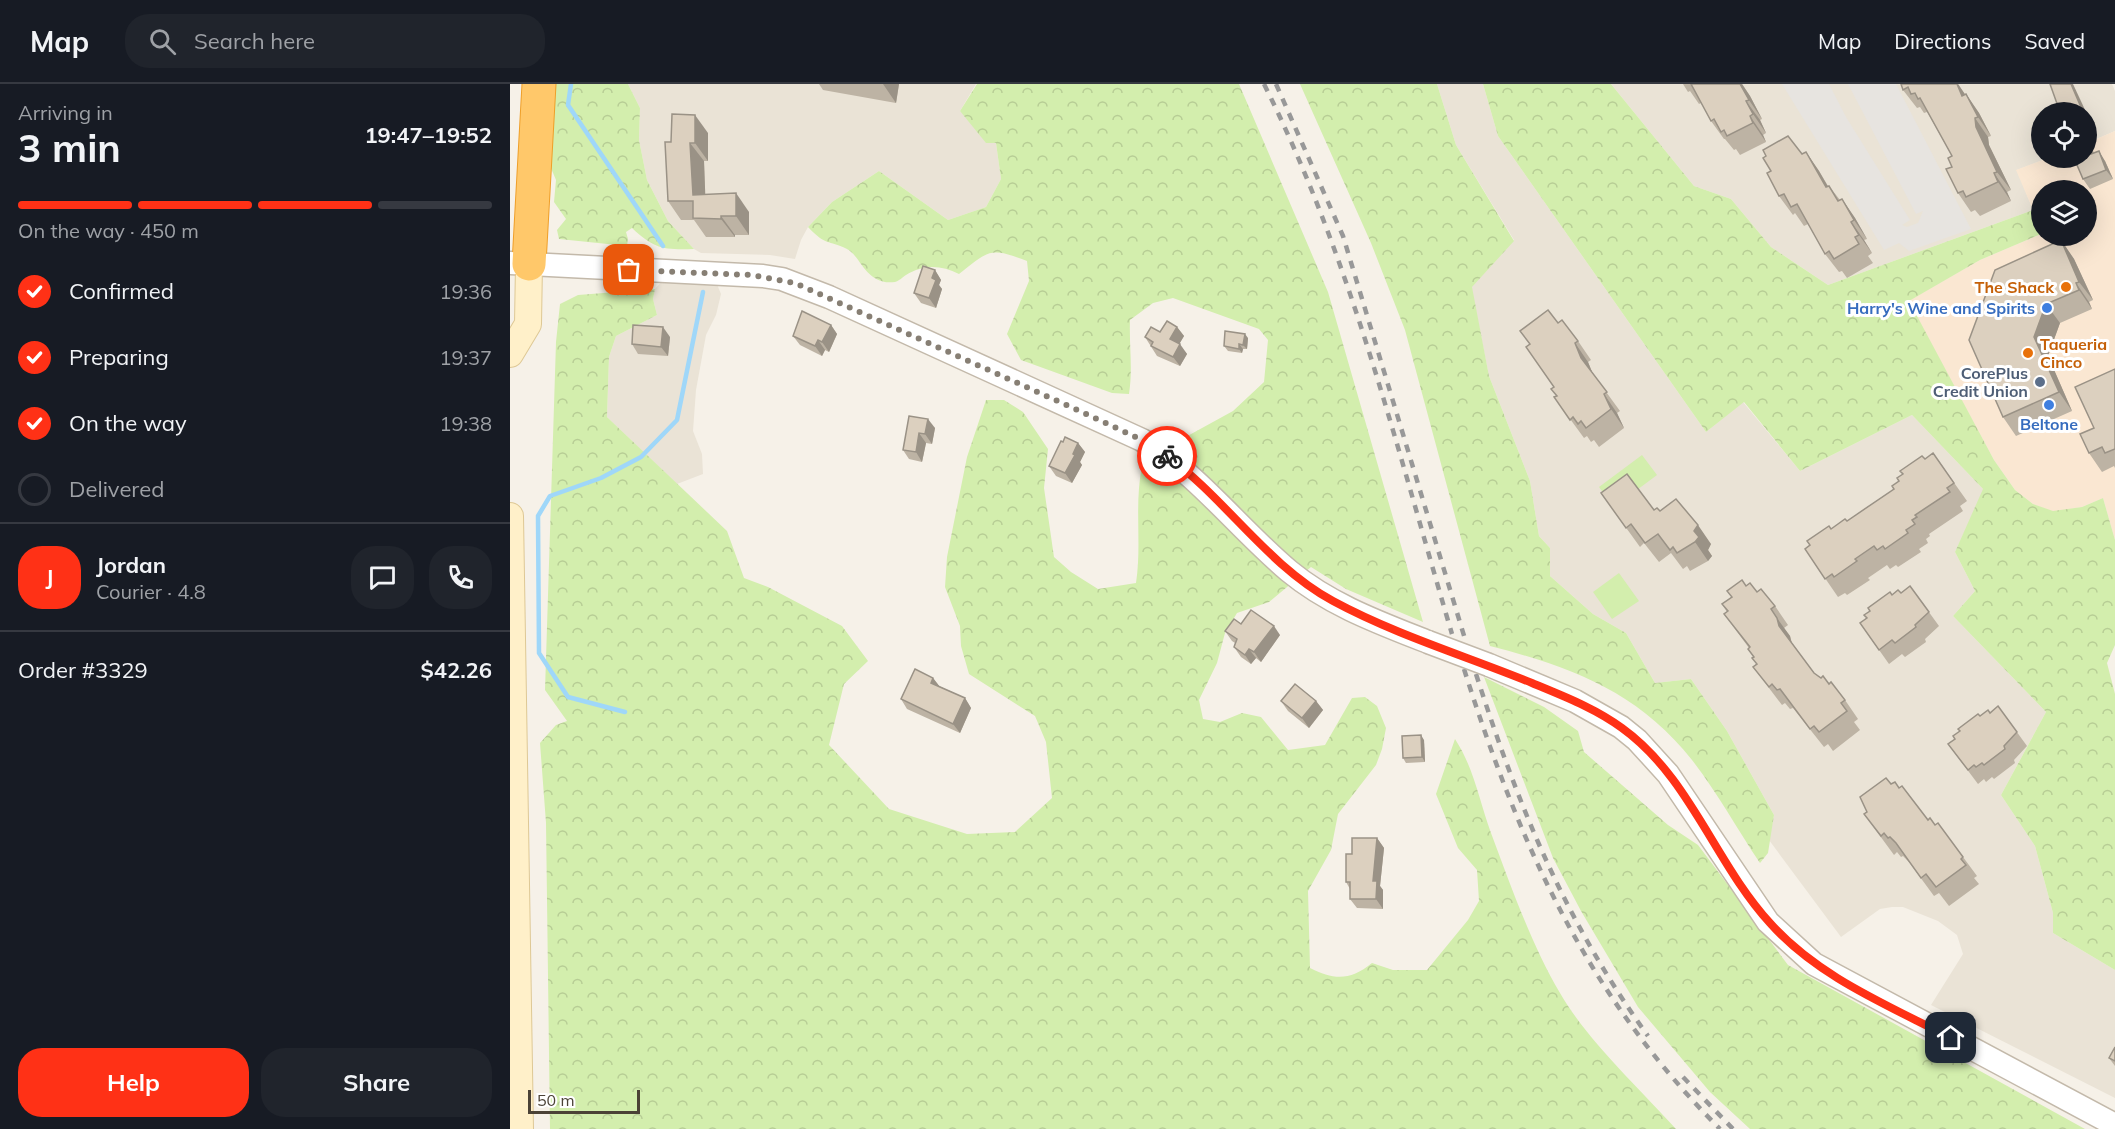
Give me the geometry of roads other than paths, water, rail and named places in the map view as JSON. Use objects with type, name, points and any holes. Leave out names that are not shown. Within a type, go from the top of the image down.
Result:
[{"type":"highway","points":[[519,264],[539,84]]},
{"type":"main road","points":[[510,354],[528,324],[519,264]]},
{"type":"main road","points":[[510,516],[520,1129]]},
{"type":"street","points":[[519,264],[751,275],[782,279],[829,297],[1142,440],[1185,470],[1299,579],[1335,602],[1575,701],[1621,727],[1637,740],[1668,774],[1768,922],[1814,964],[2115,1125]]},
{"type":"waterway","points":[[571,84],[568,105],[663,246]]},
{"type":"waterway","points":[[625,712],[568,697],[539,653],[538,516],[550,496],[601,478],[641,457],[677,420],[703,292]]},
{"type":"railway","points":[[1264,84],[1295,150],[1347,286],[1370,355],[1452,634]]},
{"type":"railway","points":[[1276,84],[1343,236],[1465,639]]},
{"type":"railway","points":[[1464,669],[1509,797],[1563,916],[1595,972],[1632,1026],[1673,1078],[1720,1129]]},
{"type":"railway","points":[[1476,674],[1509,771],[1547,862],[1592,950],[1648,1036]]},
{"type":"railway","points":[[1683,1077],[1733,1129]]},
{"type":"place","name":"The Shack","points":[[2066,287]]},
{"type":"place","name":"Harry's Wine and Spirits","points":[[2047,308]]},
{"type":"place","name":"Taqueria Cinco","points":[[2028,353]]},
{"type":"place","name":"CorePlus Credit Union","points":[[2040,382]]},
{"type":"place","name":"Beltone","points":[[2049,405]]}]
